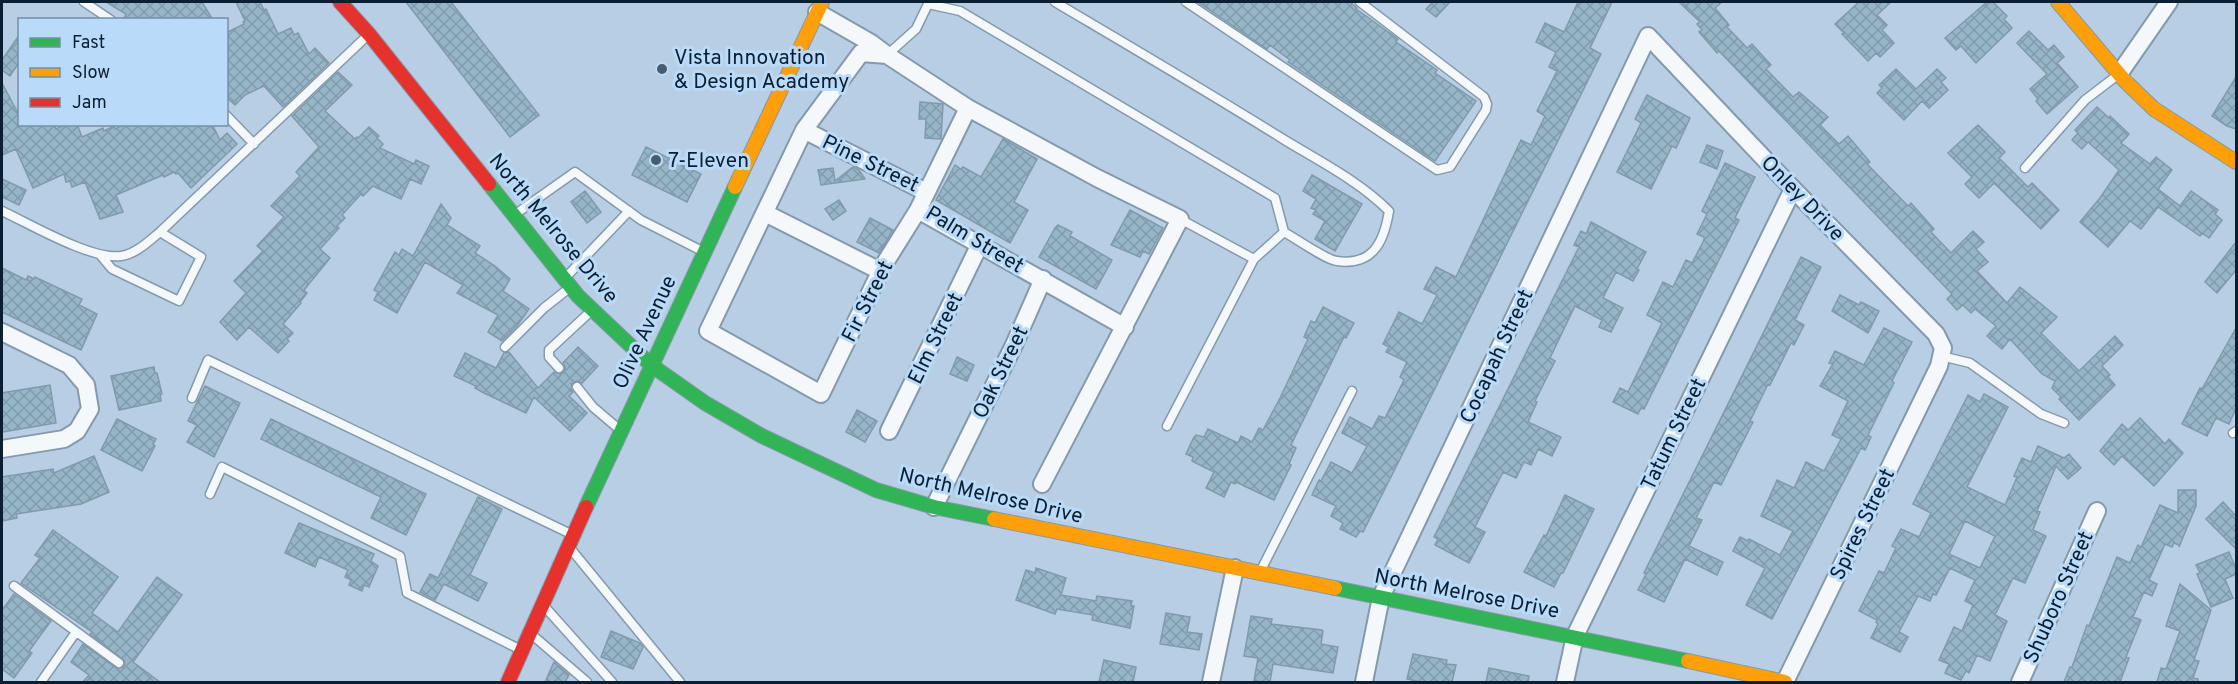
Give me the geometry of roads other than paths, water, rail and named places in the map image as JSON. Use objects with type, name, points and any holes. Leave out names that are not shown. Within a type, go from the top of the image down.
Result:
[{"type":"main road","name":"North Melrose Drive","points":[[340,2],[369,34],[567,283],[651,365],[705,403],[762,436],[876,490],[934,507],[1575,636],[1785,682]]},
{"type":"main road","points":[[2058,2],[2119,74],[2154,109],[2236,162]]},
{"type":"main road","name":"Olive Avenue","points":[[508,682],[620,430],[820,7]]},
{"type":"street","points":[[2119,74],[2169,2]]},
{"type":"street","points":[[820,7],[887,55],[968,108],[1097,178],[1180,219],[1042,484]]},
{"type":"street","name":"Onley Drive","points":[[1648,36],[1793,189],[1936,334],[1943,348],[1940,361]]},
{"type":"street","name":"Cocapah Street","points":[[1364,682],[1381,597],[1648,36]]},
{"type":"street","points":[[804,130],[861,53],[887,55]]},
{"type":"street","name":"Pine Street","points":[[821,394],[708,331],[804,130],[926,192],[968,108]]},
{"type":"street","name":"Tatum Street","points":[[1565,682],[1575,636],[1793,189]]},
{"type":"street","name":"Palm Street","points":[[926,192],[918,210],[1125,327]]},
{"type":"street","name":"Fir Street","points":[[821,394],[880,271],[918,210]]},
{"type":"street","points":[[765,213],[880,271]]},
{"type":"street","name":"Elm Street","points":[[889,432],[980,244]]},
{"type":"street","name":"Oak Street","points":[[934,507],[1014,345],[1043,279]]},
{"type":"street","points":[[2,332],[69,365],[86,386],[90,409],[77,431],[64,439],[2,448]]},
{"type":"street","name":"Spires Street","points":[[1785,682],[1940,361]]},
{"type":"street","name":"Shuboro Street","points":[[2020,682],[2097,511]]},
{"type":"street","points":[[1211,682],[1234,568]]},
{"type":"lane","points":[[84,2],[108,18]]},
{"type":"lane","points":[[887,55],[916,29],[929,2],[960,11],[1275,198],[1284,232],[1335,261],[1357,260],[1376,251],[1386,227],[1389,211],[1377,199],[1224,102],[1055,2]]},
{"type":"lane","points":[[1186,2],[1437,170],[1450,167],[1486,110],[1487,104],[1484,97],[1360,2]]},
{"type":"lane","points":[[2,211],[101,256],[122,256],[135,250],[160,232],[369,34]]},
{"type":"lane","points":[[2025,168],[2085,100],[2119,74]]},
{"type":"lane","points":[[228,117],[254,144]]},
{"type":"lane","points":[[514,215],[575,172],[641,220],[705,252]]},
{"type":"lane","points":[[505,347],[567,283],[629,211]]},
{"type":"lane","points":[[1180,219],[1254,258]]},
{"type":"lane","points":[[101,256],[112,269],[178,301],[201,257],[160,232]]},
{"type":"lane","points":[[1167,426],[1254,258],[1284,232]]},
{"type":"lane","points":[[559,368],[549,357],[549,350],[592,309]]},
{"type":"lane","points":[[192,398],[208,360],[571,541],[680,682]]},
{"type":"lane","points":[[1940,361],[1970,363],[2041,414],[2064,423]]},
{"type":"lane","points":[[577,387],[593,407],[620,430]]},
{"type":"lane","points":[[1260,573],[1352,391]]},
{"type":"lane","points":[[210,494],[222,467],[400,556],[407,593],[522,650]]},
{"type":"lane","points":[[14,586],[119,663]]},
{"type":"lane","points":[[543,604],[612,682]]},
{"type":"lane","points":[[41,682],[76,632]]},
{"type":"lane","points":[[530,633],[587,682]]},
{"type":"place","name":"Vista Innovation & Design Academy","points":[[662,69]]},
{"type":"place","name":"7-Eleven","points":[[656,160]]}]
